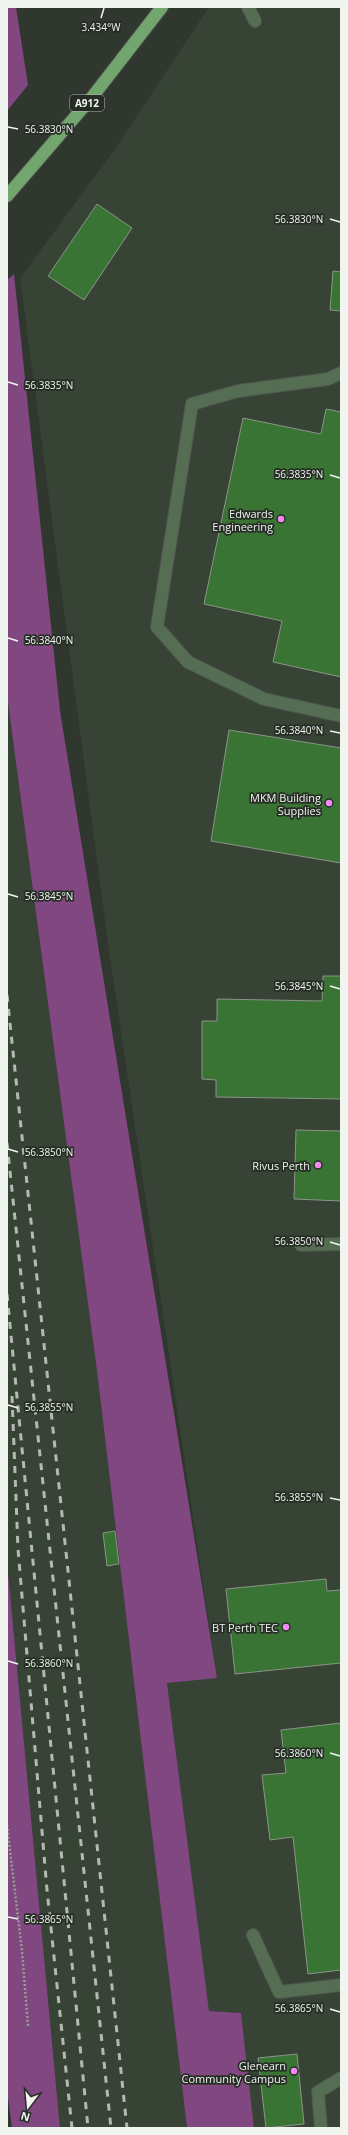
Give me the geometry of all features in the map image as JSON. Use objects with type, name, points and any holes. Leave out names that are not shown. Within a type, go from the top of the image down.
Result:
[{"type":"main road","name":"A912","points":[[7,196],[93,96],[162,7]]},
{"type":"lane","points":[[248,7],[255,21]]},
{"type":"lane","points":[[341,373],[328,379],[238,391],[192,404],[158,627],[188,662],[264,699],[341,716]]},
{"type":"lane","points":[[301,1245],[341,1244]]},
{"type":"lane","points":[[253,1935],[279,1992],[341,1985]]},
{"type":"lane","points":[[322,2128],[318,2092],[341,2078]]},
{"type":"path","points":[[7,1825],[22,1951],[28,2026]]},
{"type":"shaded area","points":[[7,7],[16,7],[28,85],[7,111]]},
{"type":"shaded area","points":[[209,7],[341,7],[341,2128],[254,2128],[241,2013],[209,2011],[167,1682],[217,1678],[109,951],[20,278],[113,152]]},
{"type":"shaded area","points":[[14,274],[60,711],[217,1678],[167,1683],[209,2011],[241,2013],[254,2128],[187,2128],[97,1371],[7,695],[7,280]]},
{"type":"shaded area","points":[[7,695],[97,1371],[187,2128],[60,2128],[7,1561]]},
{"type":"shaded area","points":[[7,1561],[60,2128],[12,2128],[7,2090]]},
{"type":"building","points":[[97,204],[132,228],[84,300],[48,276]]},
{"type":"building","points":[[333,271],[341,272],[341,311],[330,310]]},
{"type":"building","name":"Edwards Engineering","points":[[326,409],[341,412],[341,677],[273,662],[282,621],[204,604],[243,418],[321,434]]},
{"type":"building","points":[[229,730],[341,748],[341,863],[211,841]]},
{"type":"building","points":[[323,976],[341,976],[341,1099],[216,1097],[216,1080],[202,1079],[202,1021],[217,1021],[217,999],[322,1001]]},
{"type":"building","name":"Rivus Perth","points":[[296,1130],[341,1131],[341,1201],[294,1199]]},
{"type":"building","points":[[115,1531],[119,1564],[107,1566],[103,1533]]},
{"type":"building","name":"BT Perth TEC","points":[[326,1579],[327,1591],[341,1590],[341,1663],[235,1674],[226,1589]]},
{"type":"building","points":[[341,1723],[341,1970],[308,1974],[293,1837],[270,1840],[262,1775],[286,1773],[281,1730]]},
{"type":"building","points":[[297,2054],[304,2124],[266,2128],[258,2058]]},
{"type":"railway","points":[[7,995],[127,2128]]},
{"type":"railway","points":[[7,1143],[111,2128]]},
{"type":"railway","points":[[7,1294],[88,2128]]},
{"type":"railway","points":[[12,1396],[18,1549],[47,1890],[72,2128]]},
{"type":"place","name":"Edwards Engineering","points":[[281,519]]},
{"type":"place","name":"MKM Building Supplies","points":[[329,803]]},
{"type":"place","name":"Rivus Perth","points":[[318,1165]]},
{"type":"place","name":"BT Perth TEC","points":[[286,1627]]},
{"type":"place","name":"Glenearn Community Campus","points":[[294,2071]]}]
